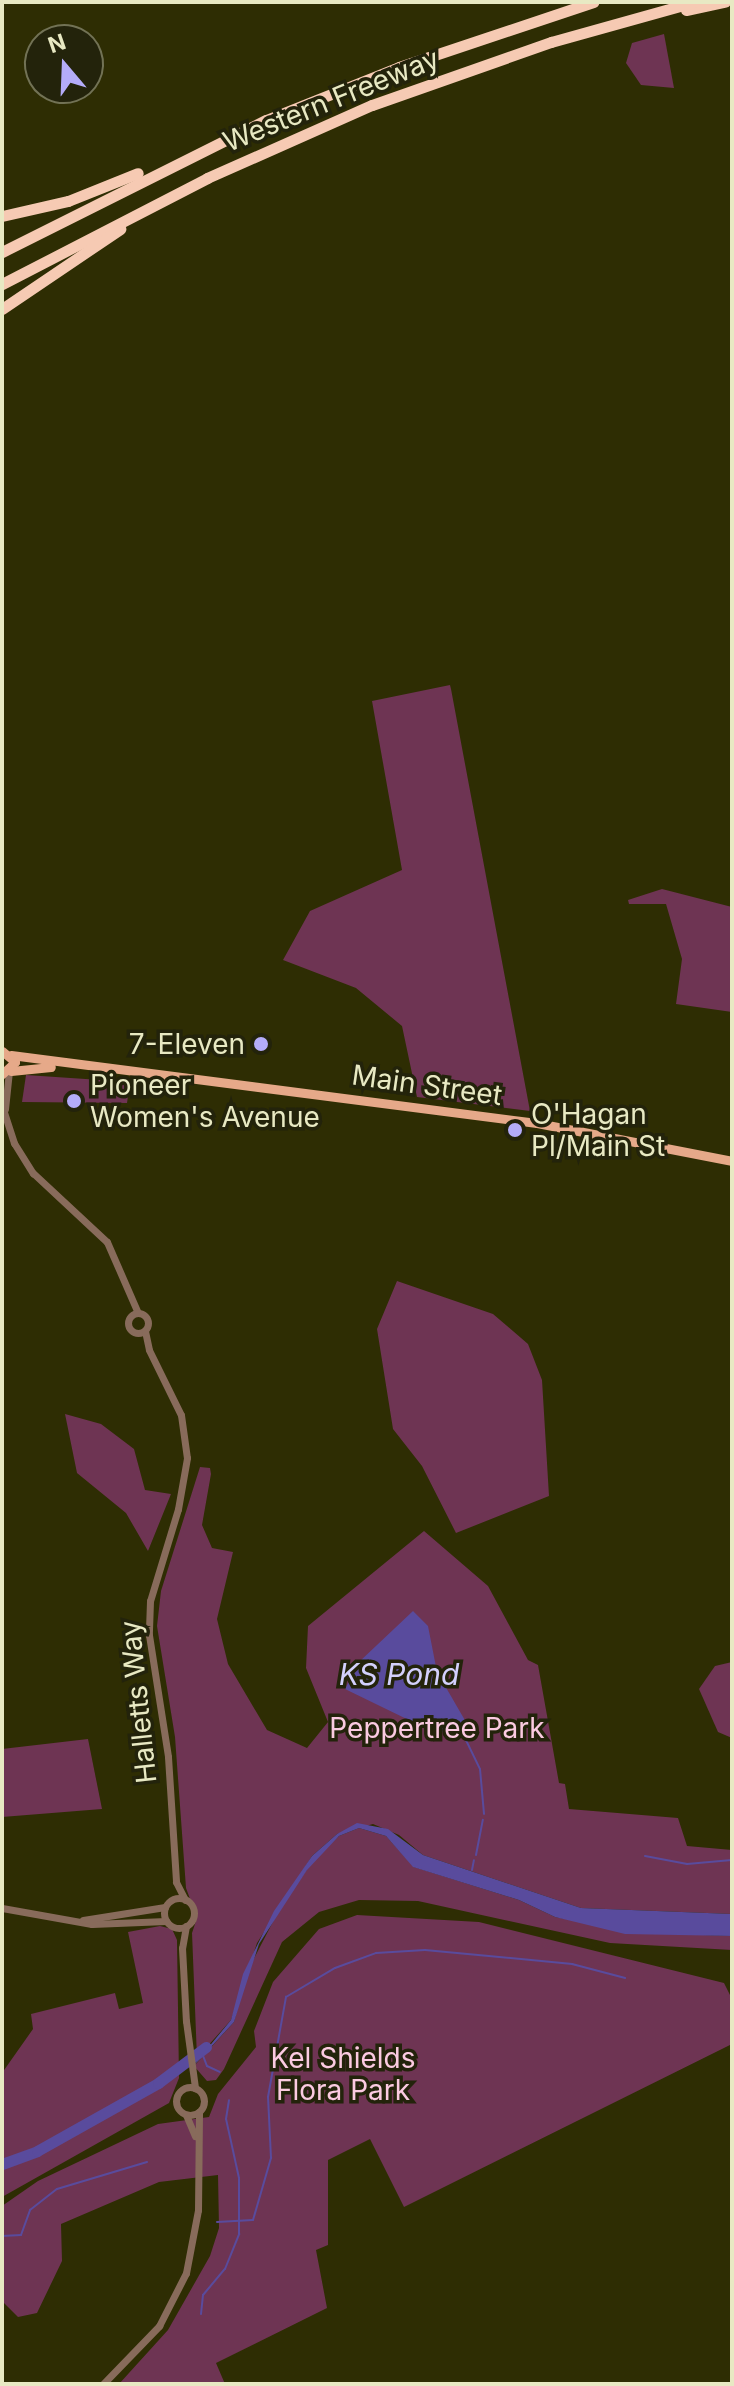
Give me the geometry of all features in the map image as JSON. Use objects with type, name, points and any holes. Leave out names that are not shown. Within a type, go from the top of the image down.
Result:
[{"type":"highway","name":"Western Freeway","points":[[2,252],[195,152],[376,76],[593,2]]},
{"type":"highway","name":"Western Freeway","points":[[2,284],[207,178],[372,105],[620,21],[694,2]]},
{"type":"highway","points":[[620,21],[725,2]]},
{"type":"highway","points":[[2,216],[68,201],[195,152]]},
{"type":"highway","points":[[2,309],[81,253],[207,178]]},
{"type":"main road","name":"Main Street","points":[[6,1051],[66,1066],[262,1084],[537,1123],[732,1161]]},
{"type":"main road","points":[[6,1051],[8,1072]]},
{"type":"main road","name":"Main Street","points":[[8,1072],[66,1066]]},
{"type":"street","points":[[8,1072],[3,1109],[14,1143],[33,1173],[107,1242],[135,1314],[148,1321],[143,1335],[127,1326],[135,1314]]},
{"type":"street","name":"Halletts Way","points":[[143,1335],[181,1415],[187,1458],[149,1612],[151,1663],[168,1757],[176,1882],[169,1904],[169,1924]]},
{"type":"street","name":"Halletts Way","points":[[176,1882],[185,1900]]},
{"type":"street","points":[[81,1920],[185,1900],[193,1915],[186,1926],[182,1945],[189,2067],[195,2088],[204,2100],[199,2112],[196,2138],[198,2210],[186,2273],[159,2326],[103,2384]]},
{"type":"street","points":[[2,1908],[81,1920],[186,1926]]},
{"type":"street","points":[[169,1924],[182,1945]]},
{"type":"street","points":[[189,2067],[176,2104],[186,2115],[196,2138]]},
{"type":"street","points":[[182,2089],[195,2088]]},
{"type":"street","points":[[186,2115],[199,2112]]},
{"type":"green space","points":[[664,34],[674,88],[641,85],[626,63],[632,43]]},
{"type":"green space","points":[[450,685],[530,1111],[417,1097],[402,1026],[356,988],[283,960],[310,911],[402,870],[372,701]]},
{"type":"green space","points":[[662,889],[732,907],[732,1012],[676,1004],[682,959],[666,904],[629,904],[628,900]]},
{"type":"green space","points":[[26,1075],[130,1082],[127,1103],[22,1102]]},
{"type":"green space","points":[[397,1281],[493,1314],[528,1344],[542,1380],[549,1496],[456,1533],[422,1466],[393,1429],[377,1329]]},
{"type":"green space","points":[[65,1414],[101,1424],[134,1449],[145,1490],[171,1494],[148,1551],[126,1513],[77,1473]]},
{"type":"green space","name":"Peppertree Park","points":[[200,1467],[210,1468],[211,1474],[202,1525],[212,1548],[233,1552],[217,1619],[228,1664],[267,1730],[307,1748],[328,1722],[306,1668],[308,1626],[424,1531],[488,1586],[528,1660],[538,1665],[559,1783],[565,1784],[569,1809],[678,1818],[687,1846],[732,1850],[732,1914],[581,1908],[423,1855],[399,1835],[373,1824],[337,1834],[312,1856],[257,1943],[231,2020],[197,2058],[192,1933],[197,1918],[186,1888],[175,1737],[157,1626],[161,1591]]},
{"type":"green space","points":[[732,1662],[732,1738],[718,1732],[699,1689],[715,1666]]},
{"type":"green space","points":[[88,1739],[102,1809],[2,1817],[2,1749]]},
{"type":"green space","points":[[359,1828],[386,1836],[414,1867],[519,1900],[555,1917],[644,1933],[732,1936],[732,1950],[610,1943],[418,1901],[359,1900],[319,1912],[282,1942],[224,2069],[216,2080],[207,2081],[194,2066],[234,2022],[246,1974],[278,1912],[314,1859],[339,1836]]},
{"type":"green space","name":"Kel Shields Flora Park","points":[[357,1915],[479,1922],[724,1983],[732,1999],[732,2044],[404,2207],[370,2139],[328,2160],[328,2245],[316,2250],[327,2308],[216,2363],[225,2384],[119,2384],[168,2330],[210,2256],[219,2228],[218,2175],[159,2182],[61,2224],[62,2261],[37,2313],[18,2317],[2,2301],[2,2206],[38,2181],[158,2124],[209,2117],[218,2094],[256,2047],[254,2031],[273,1982],[319,1929]]},
{"type":"green space","points":[[160,1926],[172,1929],[177,1940],[179,2078],[169,2103],[2,2197],[2,2073],[33,2029],[31,2014],[115,1993],[119,2009],[143,2003],[128,1932]]},
{"type":"water","name":"KS Pond","points":[[413,1611],[428,1626],[437,1672],[470,1729],[454,1735],[419,1725],[345,1689],[359,1662]]},
{"type":"water","points":[[357,1823],[388,1829],[423,1855],[581,1908],[732,1914],[732,1936],[625,1934],[555,1917],[519,1900],[413,1867],[386,1836],[359,1828],[339,1836],[307,1870],[259,1944],[234,2022],[188,2072],[231,2020],[243,1974],[274,1911],[312,1856],[337,1834]]},
{"type":"waterway","points":[[462,1732],[480,1769],[484,1814]]},
{"type":"waterway","points":[[476,1855],[483,1820]]},
{"type":"waterway","points":[[645,1856],[687,1864],[732,1860]]},
{"type":"waterway","points":[[472,1870],[474,1860]]},
{"type":"waterway","points":[[217,2222],[253,2220],[271,2158],[268,2097],[286,1997],[335,1968],[376,1953],[425,1950],[572,1964],[625,1978]]},
{"type":"waterway","points":[[2,2164],[37,2151],[158,2083],[206,2047]]},
{"type":"waterway","points":[[202,2053],[207,2066],[220,2072]]},
{"type":"waterway","points":[[201,2314],[203,2295],[225,2269],[239,2234],[239,2178],[226,2119],[229,2100]]},
{"type":"waterway","points":[[2,2236],[21,2235],[30,2210],[57,2189],[147,2162]]},
{"type":"place","name":"7-Eleven","points":[[261,1044]]},
{"type":"place","name":"Pioneer Women's Avenue","points":[[74,1101]]},
{"type":"place","name":"O'Hagan Pl/Main St","points":[[515,1130]]}]
